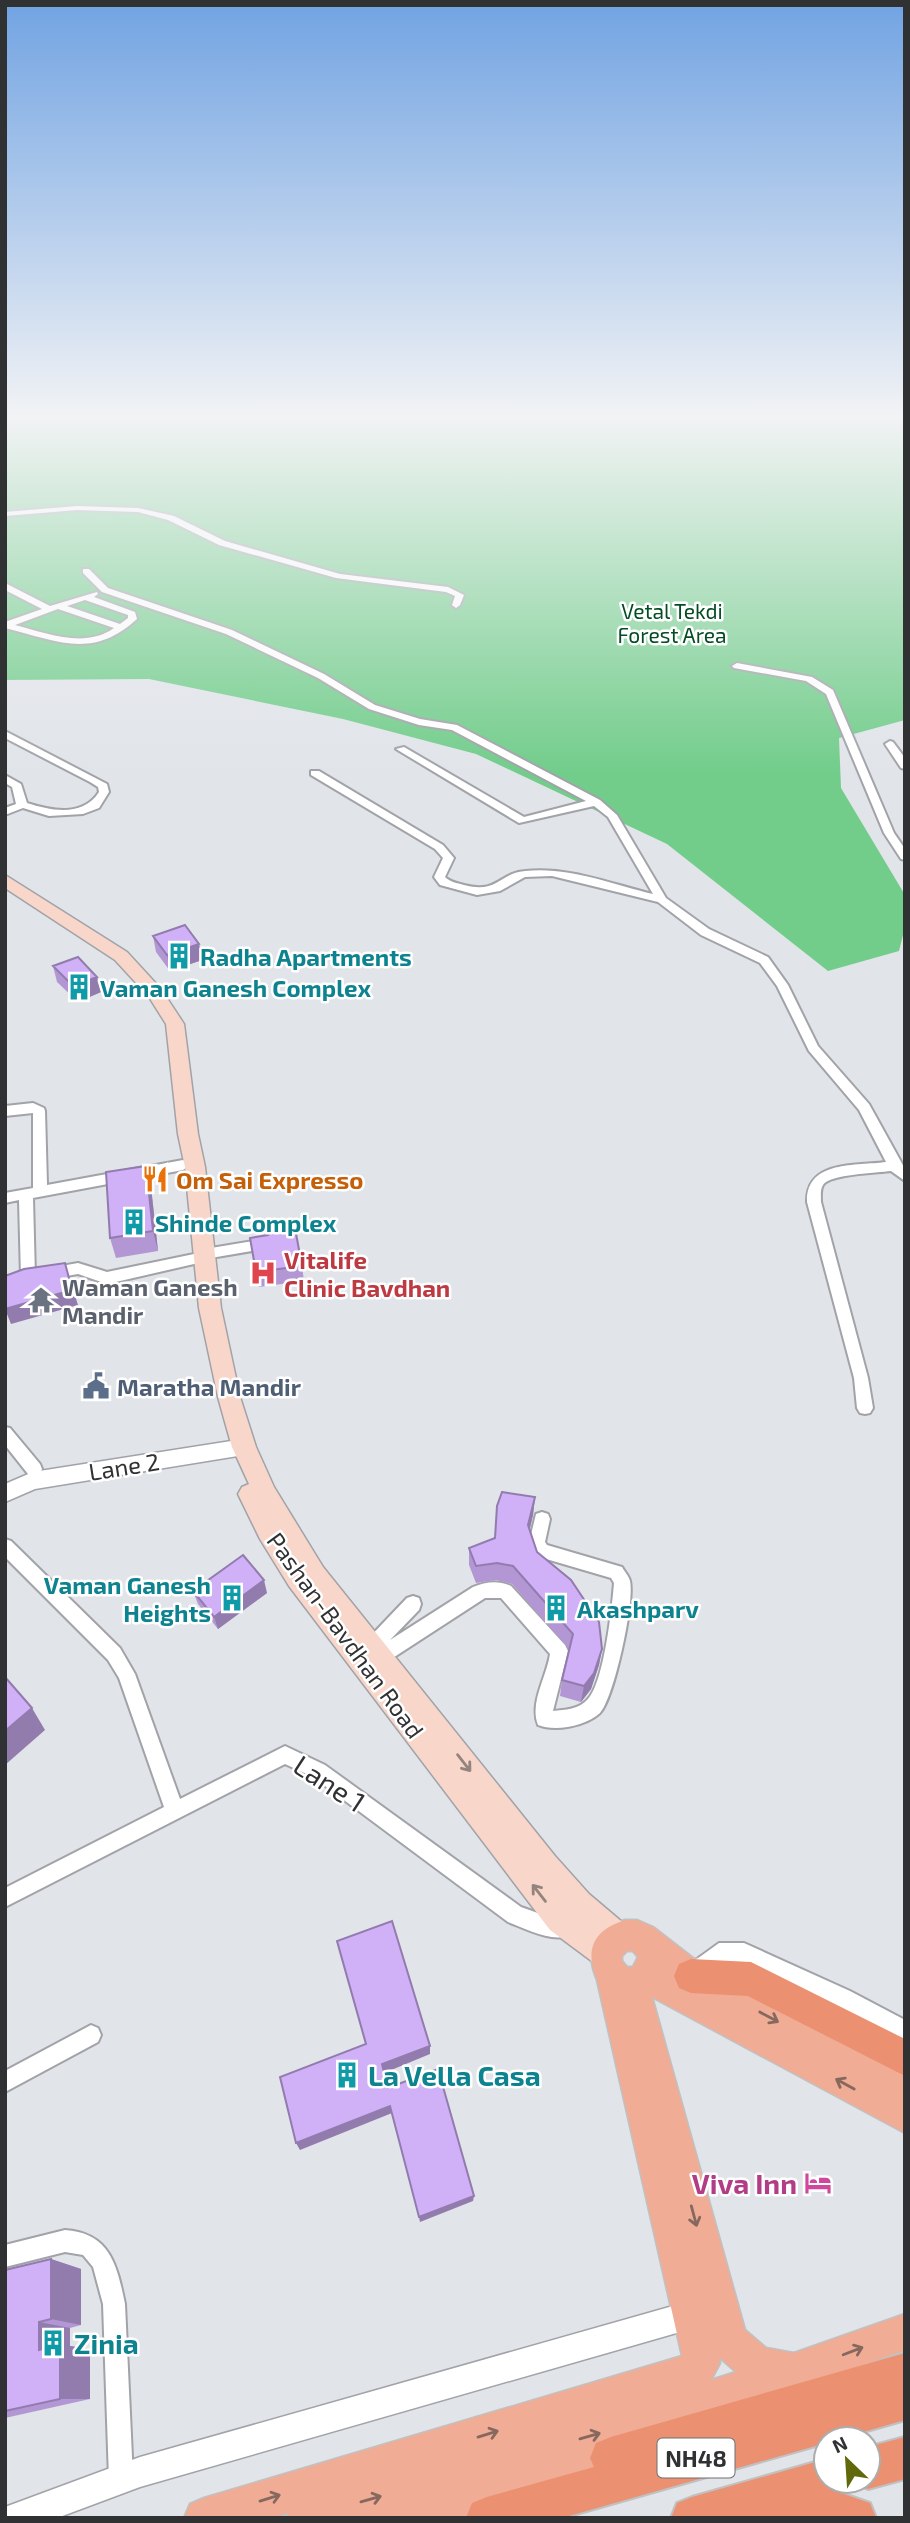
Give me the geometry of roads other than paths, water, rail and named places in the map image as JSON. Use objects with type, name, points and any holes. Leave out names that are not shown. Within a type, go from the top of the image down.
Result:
[{"type":"highway","points":[[691,1976],[751,1979],[905,2058]]},
{"type":"highway","points":[[611,2458],[905,2373]]},
{"type":"highway","name":"NH48","points":[[487,2518],[905,2400]]},
{"type":"highway","points":[[882,2464],[905,2458]]},
{"type":"highway","name":"NH48","points":[[692,2518],[812,2484]]},
{"type":"highway","points":[[772,2495],[855,2518]]},
{"type":"main road","name":"Pashan-Bavdhan Road","points":[[5,880],[121,956],[155,993],[174,1024],[191,1140],[207,1352],[238,1448],[269,1531],[298,1578],[569,1929],[905,2116]]},
{"type":"main road","name":"Pashan-Bavdhan Road","points":[[188,1134],[183,1144],[183,1165],[200,1257]]},
{"type":"main road","name":"Pashan-Bavdhan Road","points":[[238,1448],[314,1575],[545,1866],[627,1962],[691,1976],[905,2088]]},
{"type":"main road","points":[[204,2518],[676,2379],[694,2371],[701,2363],[705,2311],[627,1962]]},
{"type":"main road","points":[[705,2311],[739,2353],[761,2367],[803,2370]]},
{"type":"main road","points":[[306,2518],[661,2415],[803,2370],[905,2332]]},
{"type":"main road","points":[[397,2518],[611,2458]]},
{"type":"street","points":[[209,537],[222,543],[339,576],[448,590],[460,595],[456,605]]},
{"type":"street","points":[[86,571],[105,590],[229,632],[321,676],[381,710],[419,722],[454,727],[596,802],[612,816],[662,900],[705,932],[764,960],[800,1018],[813,1048],[864,1107],[900,1171],[827,1174],[818,1180],[813,1188],[814,1202],[861,1378],[865,1408]]},
{"type":"street","points":[[5,586],[54,607],[120,627]]},
{"type":"street","points":[[5,625],[105,590]]},
{"type":"street","points":[[5,625],[49,636],[92,642],[101,640],[133,619],[132,614],[86,597]]},
{"type":"street","points":[[737,666],[809,679],[830,692],[889,833],[905,857]]},
{"type":"street","points":[[5,734],[94,780],[103,786],[104,792],[95,806],[66,814],[50,813],[22,805],[5,812]]},
{"type":"street","points":[[890,744],[905,766]]},
{"type":"street","points":[[401,749],[523,821],[596,802]]},
{"type":"street","points":[[315,773],[439,847],[449,858],[440,880],[452,886],[477,892],[489,891],[516,877],[539,872],[662,900]]},
{"type":"street","points":[[5,778],[17,786],[22,805]]},
{"type":"street","points":[[5,1111],[33,1108],[39,1111],[33,1194],[22,1279],[78,1268],[107,1278],[265,1244]]},
{"type":"street","points":[[5,1198],[183,1165]]},
{"type":"street","points":[[5,1433],[34,1469]]},
{"type":"street","name":"Lane 2","points":[[5,1493],[33,1481],[238,1448]]},
{"type":"street","points":[[376,1652],[479,1592],[496,1589],[505,1591],[559,1651],[557,1670],[543,1709],[544,1719],[579,1714],[593,1707],[599,1699],[612,1650],[622,1582],[616,1572],[542,1552],[537,1543],[542,1519]]},
{"type":"street","points":[[5,1546],[114,1654],[126,1674],[175,1811]]},
{"type":"street","points":[[376,1652],[414,1604]]},
{"type":"street","name":"Lane 1","points":[[5,1898],[285,1755],[319,1771],[515,1915],[547,1926],[569,1929]]},
{"type":"street","points":[[691,1976],[719,1953],[744,1953],[843,1998],[905,2031]]},
{"type":"street","points":[[5,2082],[91,2035]]},
{"type":"street","points":[[5,2256],[57,2240],[72,2239],[88,2244],[102,2258],[110,2279],[114,2304],[121,2479]]},
{"type":"street","points":[[16,2518],[121,2479],[705,2311]]},
{"type":"place","name":"Radha Apartments","points":[[179,956]]},
{"type":"place","name":"Vaman Ganesh Complex","points":[[79,987]]},
{"type":"place","name":"Om Sai Expresso","points":[[155,1179]]},
{"type":"place","name":"Shinde Complex","points":[[134,1222]]},
{"type":"place","name":"Vitalife Clinic Bavdhan","points":[[263,1273]]},
{"type":"place","name":"Waman Ganesh Mandir","points":[[41,1300]]},
{"type":"place","name":"Maratha Mandir","points":[[96,1386]]},
{"type":"place","name":"Vaman Ganesh Heights","points":[[232,1598]]},
{"type":"place","name":"Akashparv","points":[[556,1608]]},
{"type":"place","name":"La Vella Casa","points":[[347,2075]]},
{"type":"place","name":"Viva Inn","points":[[818,2183]]},
{"type":"place","name":"Zinia","points":[[53,2343]]},
{"type":"park label","name":"Vetal Tekdi Forest Area","points":[[672,622]]}]
